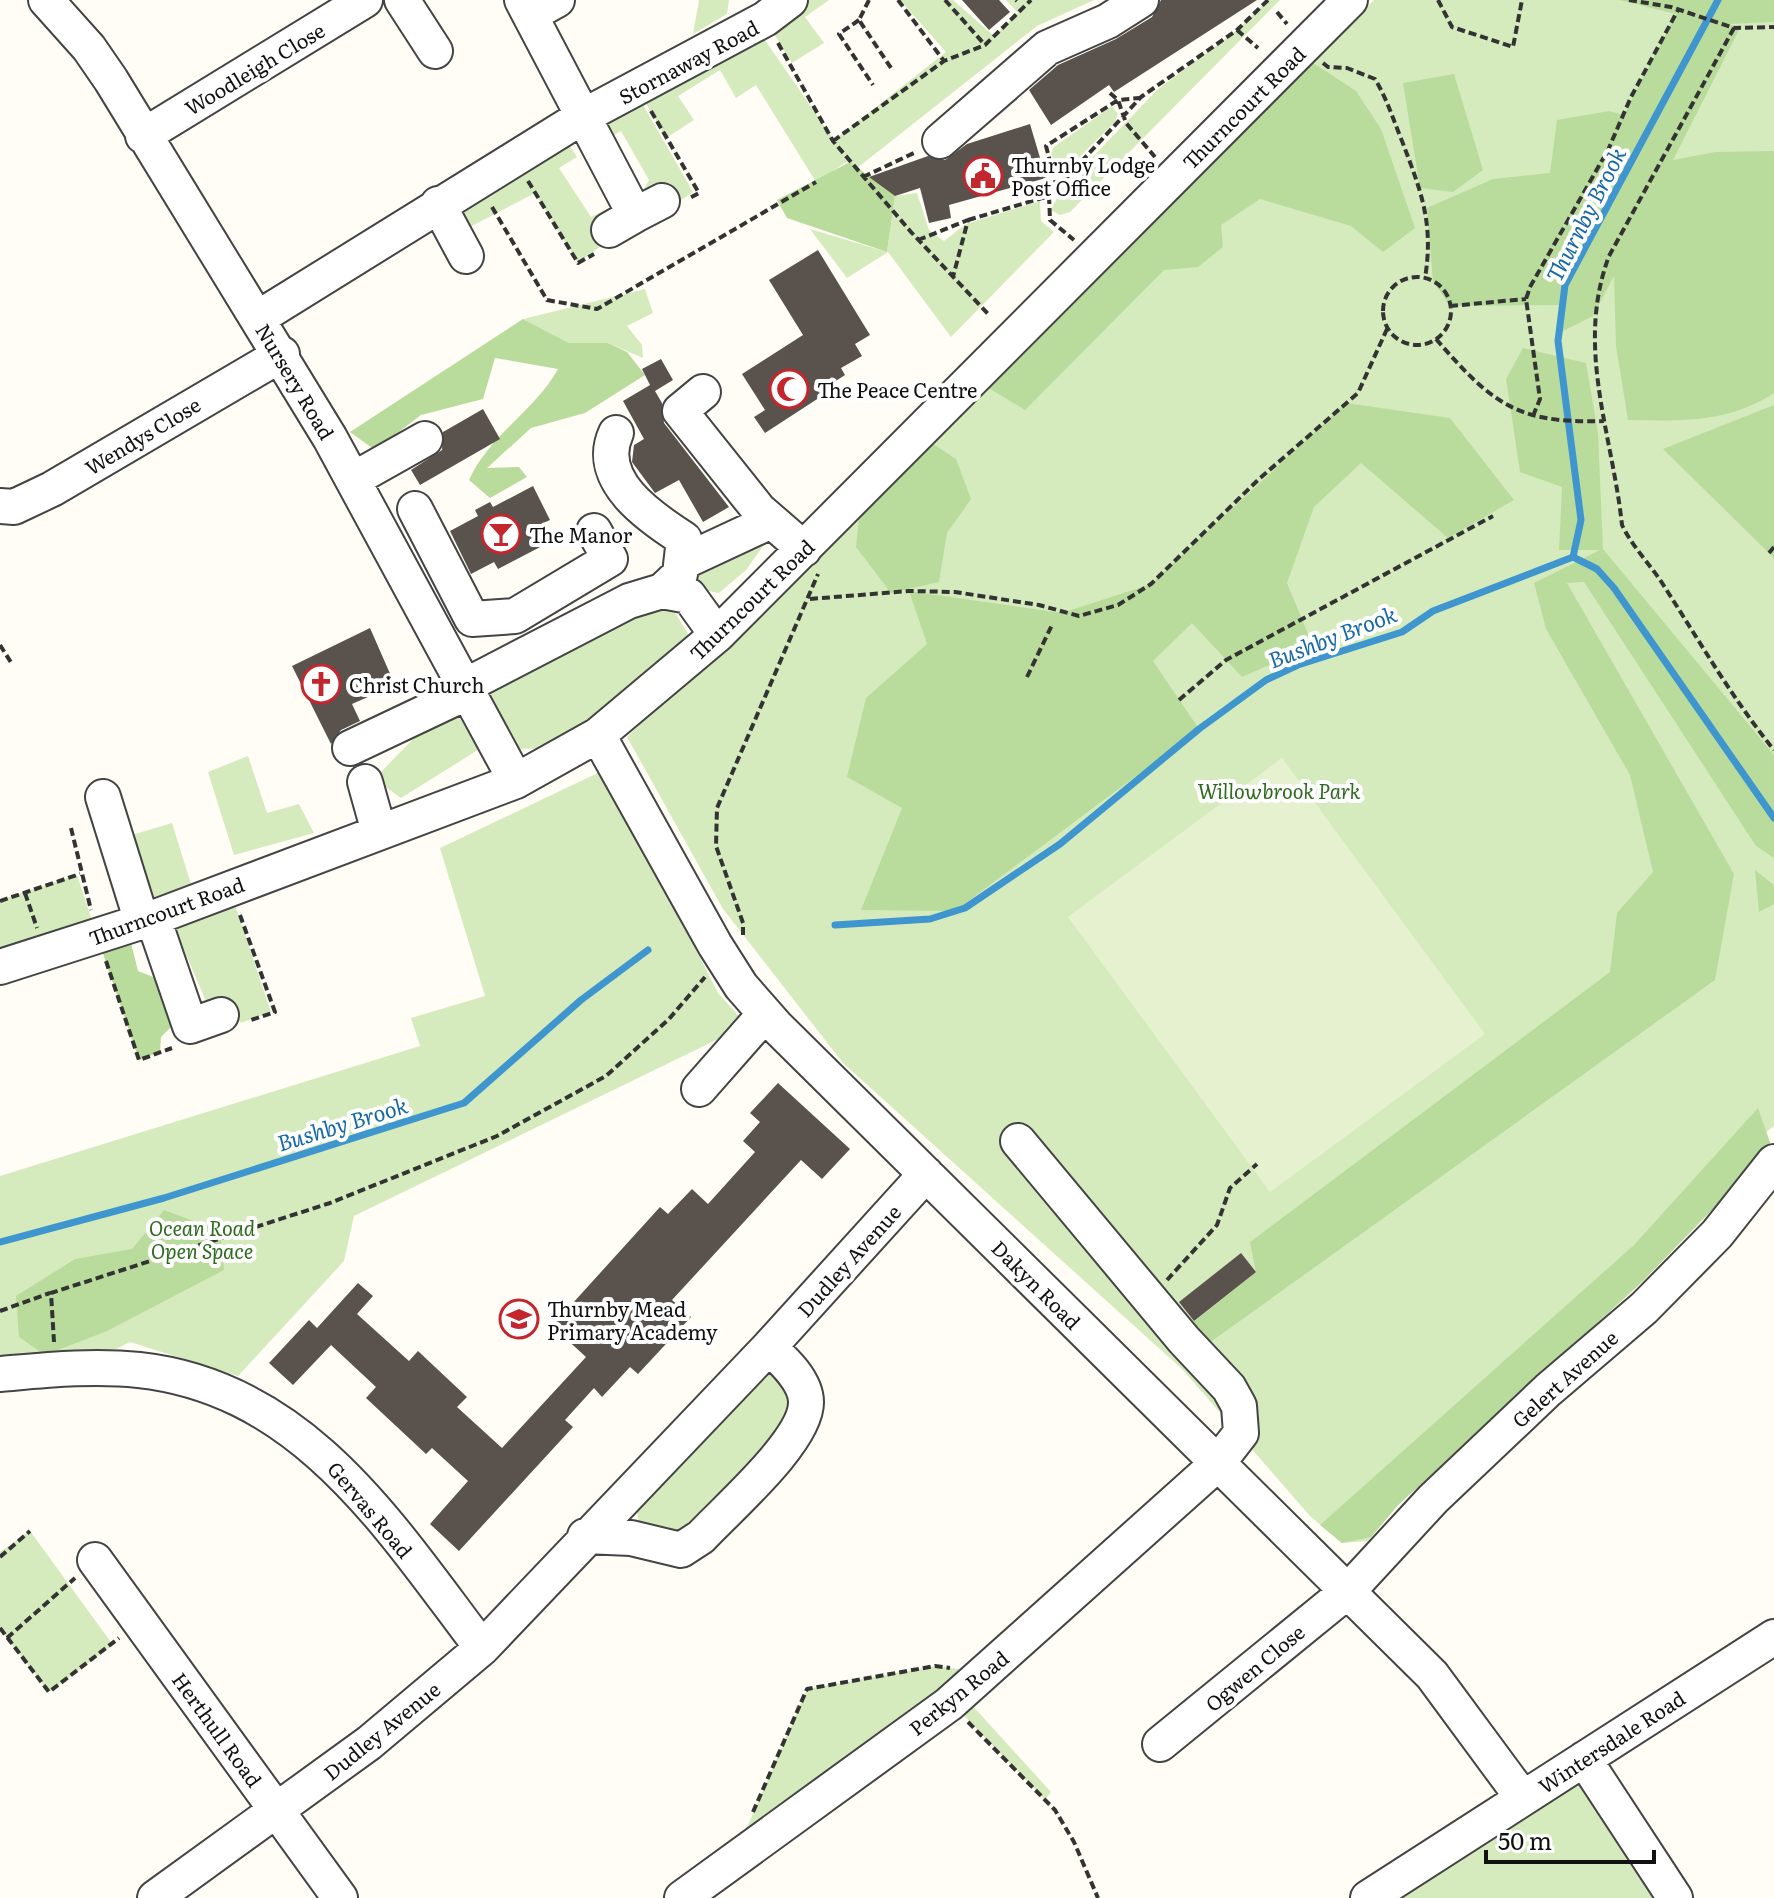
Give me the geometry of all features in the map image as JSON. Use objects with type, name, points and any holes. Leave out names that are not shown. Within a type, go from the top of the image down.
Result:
[{"type":"street","name":"Nursery Road","points":[[46,0],[89,48],[282,354],[406,572],[465,690],[516,781]]},
{"type":"street","name":"Woodleigh Close","points":[[143,136],[365,0]]},
{"type":"street","points":[[402,0],[435,51]]},
{"type":"street","points":[[940,141],[1047,48],[1108,21],[1141,0]]},
{"type":"street","name":"Thurncourt Road","points":[[0,967],[147,920],[516,781],[598,735],[812,560],[1094,257],[1350,0]]},
{"type":"street","points":[[536,5],[582,117],[635,215]]},
{"type":"street","name":"Stornaway Road","points":[[258,318],[438,204],[770,6]]},
{"type":"street","points":[[438,204],[466,256]]},
{"type":"street","name":"Wendys Close","points":[[0,506],[14,507],[52,489],[282,354]]},
{"type":"street","points":[[703,392],[680,411],[732,480],[812,560]]},
{"type":"street","points":[[350,748],[629,601],[662,591],[680,574],[684,539],[634,503],[614,469],[608,448],[616,433]]},
{"type":"street","points":[[354,479],[425,439]]},
{"type":"street","points":[[415,509],[472,619],[515,616],[610,559],[594,531]]},
{"type":"street","points":[[683,562],[771,521]]},
{"type":"street","points":[[662,591],[689,596],[717,635]]},
{"type":"street","name":"Dakyn Road","points":[[598,735],[695,909],[727,950],[765,1014],[1432,1675],[1522,1797]]},
{"type":"street","points":[[365,782],[379,832]]},
{"type":"street","points":[[103,797],[147,920],[193,1025]]},
{"type":"street","points":[[699,1089],[765,1014]]},
{"type":"street","name":"Perkyn Road","points":[[682,1898],[949,1704],[1217,1464],[1241,1433],[1239,1406],[1229,1388],[1149,1299],[1018,1141]]},
{"type":"street","name":"Gelert Avenue","points":[[1349,1590],[1433,1499],[1644,1308],[1717,1234],[1774,1162]]},
{"type":"street","name":"Dudley Avenue","points":[[155,1898],[369,1743],[482,1648],[585,1536],[769,1347],[926,1174]]},
{"type":"street","points":[[585,1536],[631,1538],[681,1550],[701,1537],[801,1427],[807,1401],[790,1365],[769,1347]]},
{"type":"street","name":"Gervas Road","points":[[0,1374],[54,1368],[138,1370],[169,1375],[228,1394],[280,1421],[345,1474],[482,1648]]},
{"type":"street","name":"Herthull Road","points":[[95,1560],[340,1898]]},
{"type":"street","name":"Ogwen Close","points":[[1160,1744],[1349,1590]]},
{"type":"street","name":"Wintersdale Road","points":[[1368,1898],[1774,1637]]},
{"type":"street","points":[[1584,1759],[1675,1898]]},
{"type":"path","points":[[869,0],[859,20],[839,34],[873,85]]},
{"type":"path","points":[[898,0],[944,61]]},
{"type":"path","points":[[945,0],[985,45]]},
{"type":"path","points":[[833,141],[944,61],[985,45],[1031,0]]},
{"type":"path","points":[[918,240],[968,220],[1049,196],[1141,97],[1237,30],[1268,0]]},
{"type":"path","points":[[1438,0],[1452,27],[1513,47],[1522,0]]},
{"type":"path","points":[[1629,0],[1678,10],[1734,28],[1774,27]]},
{"type":"path","points":[[770,6],[833,141],[918,240],[989,315]]},
{"type":"path","points":[[1533,416],[1540,399],[1526,299],[1608,150],[1631,97],[1678,10]]},
{"type":"path","points":[[859,20],[893,71]]},
{"type":"path","points":[[1734,28],[1625,225],[1597,289],[1593,316],[1605,421],[1622,525],[1629,539],[1664,584],[1716,673],[1774,750]]},
{"type":"path","points":[[1237,30],[1258,48]]},
{"type":"path","points":[[1305,45],[1328,67],[1347,68],[1375,79],[1385,97],[1427,208],[1429,254],[1425,278]]},
{"type":"path","points":[[1110,93],[1118,100],[1124,116],[1171,178]]},
{"type":"path","points":[[1057,188],[1046,146],[1118,100],[1141,97]]},
{"type":"path","points":[[863,177],[940,141]]},
{"type":"path","points":[[1049,196],[1050,220],[1094,257]]},
{"type":"path","points":[[953,277],[968,220]]},
{"type":"path","points":[[1406,278],[1425,278],[1442,288],[1450,306],[1448,324],[1436,339],[1409,344],[1387,329],[1383,315],[1387,293],[1406,278]]},
{"type":"path","points":[[1450,306],[1526,299]]},
{"type":"path","points":[[810,599],[909,591],[955,592],[1039,605],[1079,616],[1118,605],[1151,584],[1259,479],[1358,393],[1387,329]]},
{"type":"path","points":[[1436,339],[1472,381],[1511,408],[1552,420],[1605,421]]},
{"type":"path","points":[[1179,700],[1226,660],[1493,516]]},
{"type":"path","points":[[1769,553],[1774,547]]},
{"type":"path","points":[[0,1311],[330,1203],[497,1136],[606,1076],[669,1019],[727,950],[743,923],[716,846],[717,808],[810,599],[812,560]]},
{"type":"path","points":[[1027,677],[1052,625]]},
{"type":"path","points":[[0,645],[12,664]]},
{"type":"path","points":[[71,828],[97,936]]},
{"type":"path","points":[[0,901],[80,874]]},
{"type":"path","points":[[25,893],[45,953]]},
{"type":"path","points":[[1149,1299],[1217,1225],[1230,1188],[1257,1164]]},
{"type":"path","points":[[51,1293],[54,1368]]},
{"type":"path","points":[[0,1557],[30,1531]]},
{"type":"path","points":[[7,1638],[95,1560]]},
{"type":"path","points":[[0,1628],[49,1692],[140,1622]]},
{"type":"path","points":[[750,1819],[807,1689],[935,1666],[963,1670]]},
{"type":"path","points":[[949,1704],[1016,1767],[1055,1810],[1074,1842],[1098,1898]]},
{"type":"green space","points":[[699,0],[729,0],[727,14],[693,34]]},
{"type":"green space","points":[[790,0],[829,0],[805,17],[824,43],[792,63],[765,19]]},
{"type":"green space","points":[[900,0],[953,0],[994,36],[1018,13],[1006,0],[1094,0],[1037,26],[856,169],[843,153],[848,161],[816,182],[756,85],[736,98],[720,70],[678,96],[694,120],[666,138],[637,88],[756,27],[834,140],[946,52]]},
{"type":"green space","points":[[1268,0],[1280,0],[1070,212],[1060,215],[1051,210],[1061,190],[1157,90],[1237,30]]},
{"type":"green space","name":"Willowbrook Park","points":[[1374,0],[1774,0],[1774,1126],[1742,1151],[1642,1282],[1398,1505],[1368,1541],[1342,1543],[1310,1516],[1182,1369],[843,1063],[723,909],[627,737],[1179,197]]},
{"type":"green space","points":[[1619,0],[1774,0],[1774,22],[1729,24],[1740,28],[1673,160],[1715,152],[1774,151],[1774,393],[1757,403],[1722,415],[1685,420],[1628,420],[1616,346],[1614,276],[1593,316],[1559,333],[1561,305],[1450,306],[1433,281],[1427,208],[1493,179],[1550,173],[1557,120],[1609,111],[1624,115],[1676,14]]},
{"type":"green space","points":[[1301,55],[1356,91],[1381,129],[1415,228],[1383,252],[1351,226],[1260,199],[1221,225],[1223,247],[1198,267],[1164,270],[1025,410],[980,383]]},
{"type":"green space","points":[[1454,74],[1483,170],[1453,192],[1420,188],[1403,83]]},
{"type":"green space","points":[[634,89],[693,192],[672,206],[637,201],[649,180],[621,131],[609,138],[592,112]]},
{"type":"green space","points":[[1112,106],[1118,114],[1115,122],[1065,171],[1058,170],[1051,154],[1054,147]]},
{"type":"green space","points":[[560,131],[577,157],[559,168],[591,217],[607,209],[602,233],[609,240],[578,263],[535,193],[468,228],[453,195]]},
{"type":"green space","points":[[850,162],[895,196],[887,252],[787,218],[777,200]]},
{"type":"green space","points":[[917,193],[929,230],[944,241],[966,224],[1040,201],[1041,221],[1054,232],[951,337],[888,252],[847,278],[810,229],[887,252],[895,196]]},
{"type":"green space","points":[[645,289],[653,313],[627,326],[642,345],[643,358],[608,343],[569,343],[523,319]]},
{"type":"green space","points":[[523,319],[569,343],[608,343],[627,352],[645,375],[585,413],[531,428],[487,468],[519,467],[527,477],[490,498],[469,480],[488,450],[537,398],[558,369],[495,358],[483,399],[421,415],[375,450],[350,432]]},
{"type":"green space","points":[[1523,348],[1586,363],[1598,433],[1603,549],[1774,755],[1774,858],[1756,846],[1584,582],[1567,583],[1734,874],[1715,980],[1205,1346],[1185,1329],[1256,1272],[1250,1242],[1610,972],[1617,913],[1653,872],[1630,775],[1546,629],[1534,583],[1600,550],[1559,550],[1562,487],[1520,472],[1506,379]]},
{"type":"green space","points":[[1346,403],[1450,418],[1514,500],[1448,538],[1361,463],[1314,507],[1287,583],[1313,646],[1242,677],[1192,623],[1153,661],[1199,729],[955,911],[861,910],[902,808],[847,777],[866,698],[927,644],[909,591],[1062,613],[1151,584]]},
{"type":"green space","points":[[1774,405],[1774,558],[1663,449]]},
{"type":"green space","points":[[924,438],[956,459],[971,499],[947,533],[939,582],[891,593],[856,547],[862,491]]},
{"type":"green space","points":[[769,538],[746,570],[719,593],[698,589],[689,573]]},
{"type":"green space","points":[[662,591],[696,647],[576,748],[499,749],[463,687]]},
{"type":"green space","points":[[450,701],[478,750],[401,798],[380,783],[381,772]]},
{"type":"green space","points":[[248,756],[267,813],[299,804],[314,833],[234,855],[208,772]]},
{"type":"green space","points":[[1282,758],[1485,1034],[1270,1192],[1068,917]]},
{"type":"green space","name":"Ocean Road Open Space","points":[[604,770],[718,993],[747,1025],[354,1216],[344,1261],[238,1376],[130,1342],[116,1349],[0,1358],[0,1176],[420,1046],[411,1018],[485,996],[440,848]]},
{"type":"green space","points":[[172,823],[196,900],[229,887],[271,1012],[241,1023],[230,1003],[208,1006],[168,912],[153,918],[125,837]]},
{"type":"green space","points":[[1755,870],[1774,885],[1774,904],[1759,912]]},
{"type":"green space","points":[[77,875],[97,936],[0,966],[0,900]]},
{"type":"green space","points":[[127,927],[138,971],[176,986],[171,1027],[161,1037],[160,1052],[139,1060],[97,936]]},
{"type":"green space","points":[[1758,1108],[1772,1148],[1642,1282],[1398,1505],[1371,1537],[1342,1543],[1320,1525],[1634,1245]]},
{"type":"green space","points":[[164,1210],[220,1231],[224,1270],[107,1331],[45,1355],[19,1337],[16,1296],[75,1259],[132,1249]]},
{"type":"green space","points":[[756,1360],[775,1377],[788,1383],[792,1427],[693,1533],[648,1533],[639,1521],[632,1492]]},
{"type":"green space","points":[[30,1531],[113,1645],[49,1692],[0,1629],[0,1552]]},
{"type":"green space","points":[[935,1666],[977,1671],[732,1862],[807,1689]]},
{"type":"green space","points":[[961,1693],[1051,1792],[1045,1800],[951,1702]]},
{"type":"green space","points":[[1579,1786],[1590,1792],[1658,1898],[1399,1898],[1568,1787]]},
{"type":"building","points":[[962,0],[999,0],[1010,12],[989,30]]},
{"type":"building","points":[[1161,0],[1257,0],[1114,92],[1109,85],[1051,125],[1029,90],[1058,65],[1116,39],[1152,17]]},
{"type":"building","points":[[1030,124],[1046,178],[949,205],[951,218],[929,223],[920,188],[895,196],[869,177],[928,156],[945,160],[967,144]]},
{"type":"building","points":[[818,250],[870,335],[855,344],[862,356],[841,368],[845,375],[825,388],[828,392],[765,433],[754,417],[765,410],[742,374],[803,335],[769,280]]},
{"type":"building","points":[[661,359],[673,380],[655,391],[662,403],[664,423],[729,507],[703,522],[679,480],[655,493],[632,462],[634,445],[644,439],[623,401],[650,385],[642,369]]},
{"type":"building","points":[[483,409],[500,439],[420,485],[411,470],[442,450],[443,432]]},
{"type":"building","points":[[533,486],[550,520],[537,526],[546,544],[498,569],[494,562],[471,574],[450,531],[478,516],[475,510],[490,502],[493,507]]},
{"type":"building","points":[[370,628],[395,685],[352,704],[360,721],[341,730],[331,744],[292,666]]},
{"type":"building","points":[[778,1083],[850,1149],[822,1179],[801,1160],[672,1300],[691,1317],[638,1374],[630,1367],[602,1397],[594,1388],[565,1420],[573,1427],[459,1551],[430,1524],[468,1481],[432,1448],[426,1454],[366,1398],[376,1387],[331,1345],[293,1385],[269,1363],[309,1320],[317,1328],[358,1283],[373,1296],[357,1314],[409,1361],[418,1351],[467,1397],[457,1407],[502,1448],[586,1357],[552,1326],[660,1207],[668,1214],[692,1189],[708,1204],[755,1152],[743,1141],[760,1122],[750,1113]]},
{"type":"building","points":[[1241,1253],[1256,1272],[1194,1321],[1179,1302]]},
{"type":"waterway","name":"Thurnby Brook","points":[[1573,557],[1581,520],[1558,341],[1565,285],[1718,0]]},
{"type":"waterway","name":"Bushby Brook","points":[[835,925],[930,919],[965,908],[1060,844],[1199,729],[1266,680],[1298,665],[1402,632],[1433,611],[1573,557],[1597,569],[1614,588],[1774,818]]},
{"type":"waterway","name":"Bushby Brook","points":[[0,1242],[164,1198],[464,1103],[581,1000],[648,950]]},
{"type":"place","name":"Thurnby Lodge Post Office","points":[[983,176]]},
{"type":"place","name":"The Peace Centre","points":[[789,389]]},
{"type":"place","name":"The Manor","points":[[501,534]]},
{"type":"place","name":"Christ Church","points":[[321,684]]},
{"type":"place","name":"Thurnby Mead Primary Academy","points":[[519,1319]]}]
